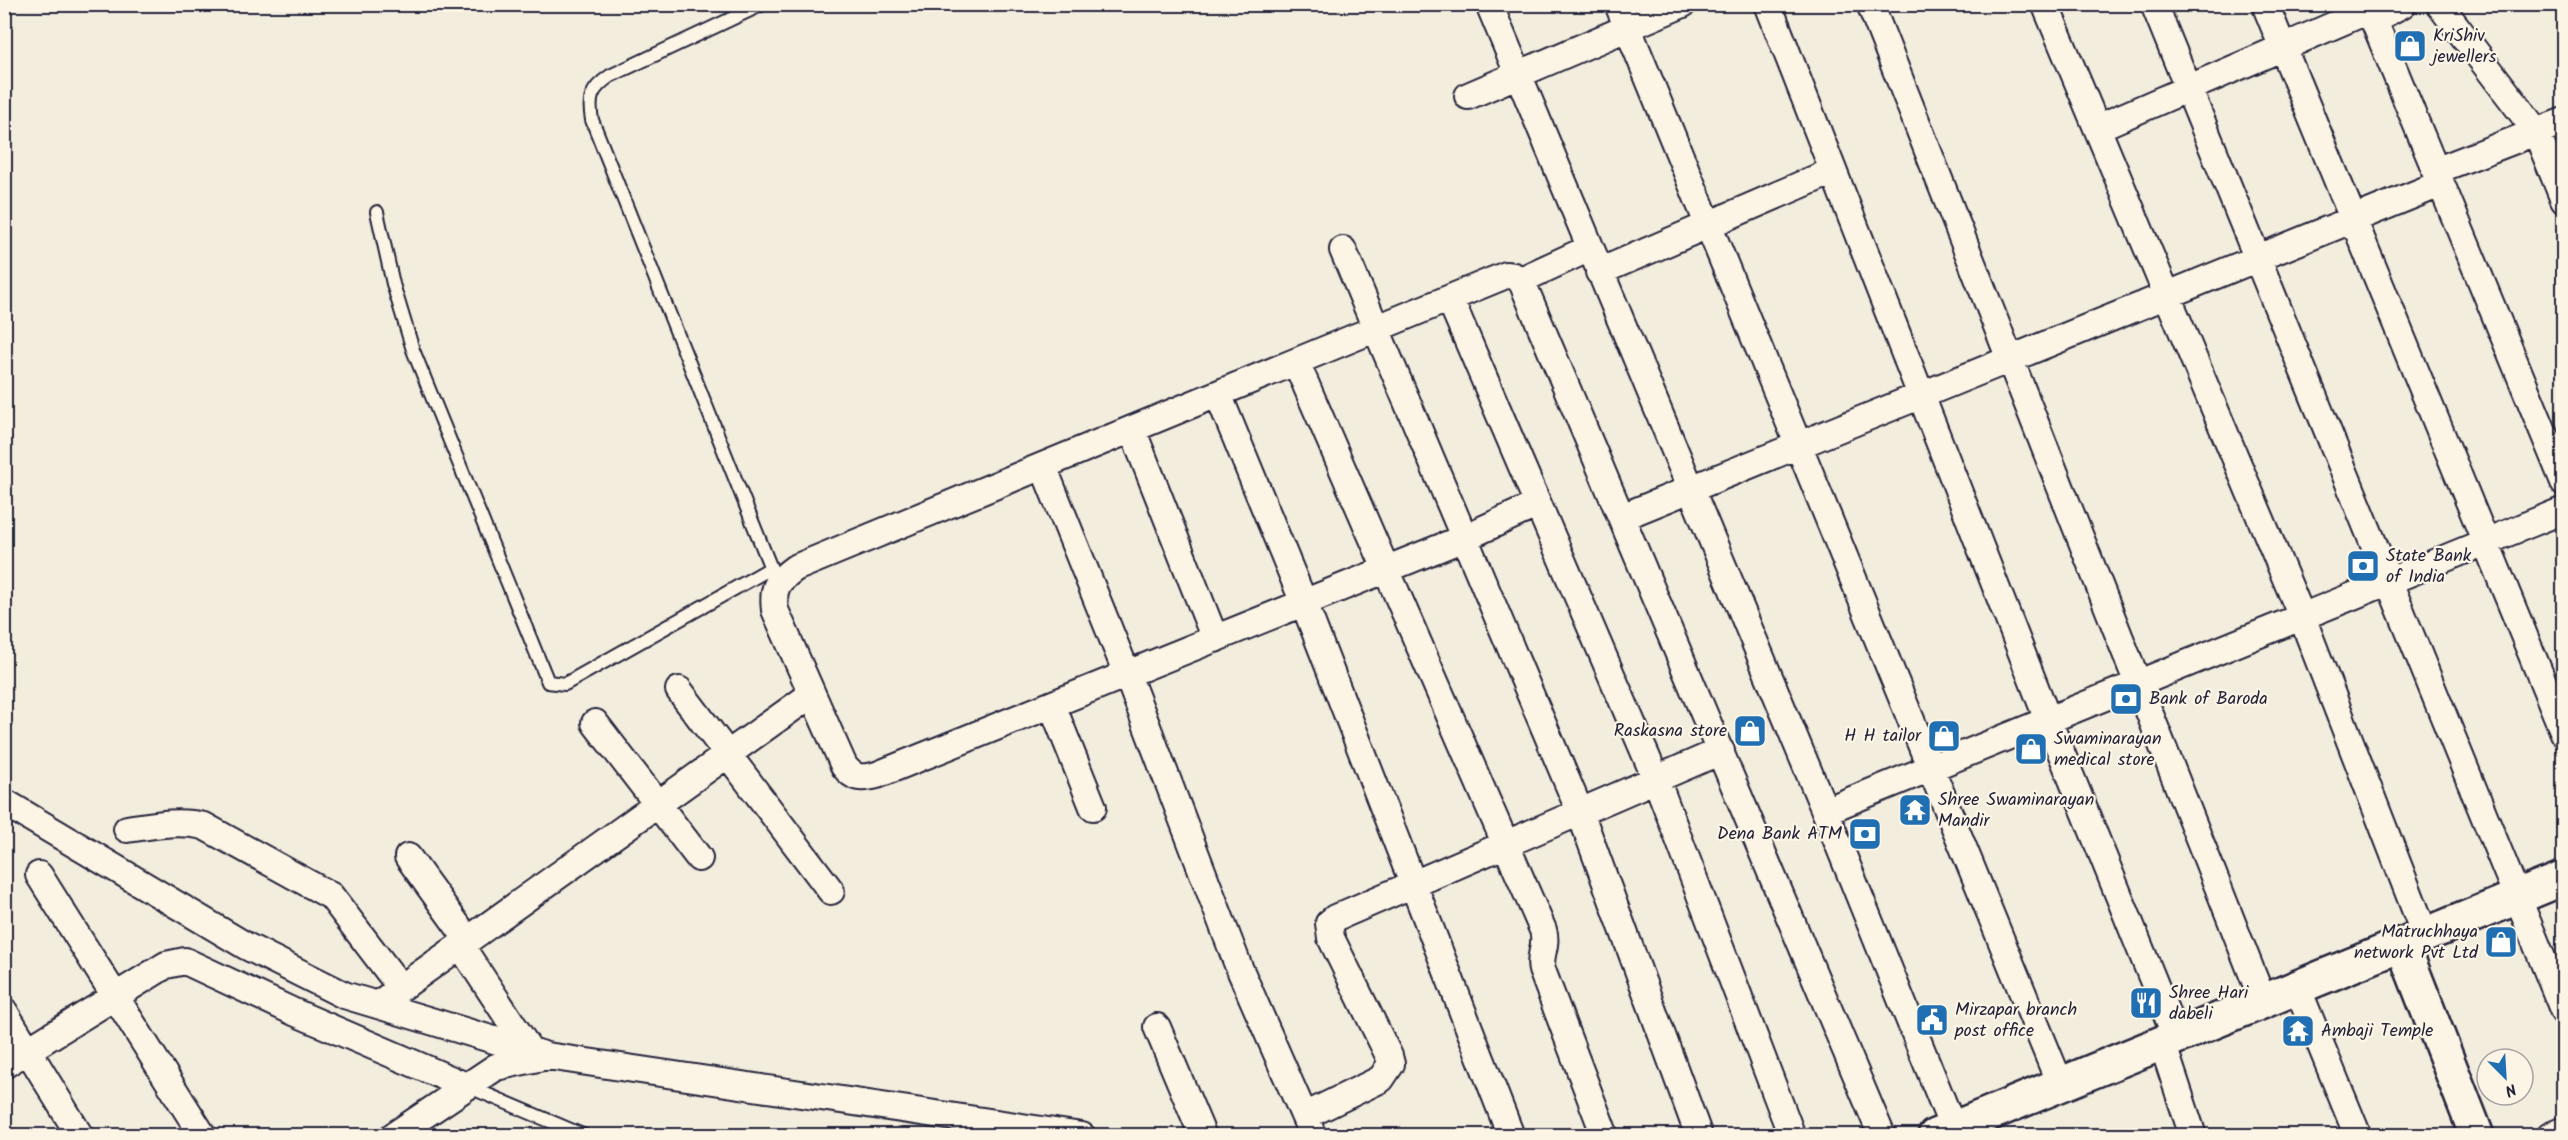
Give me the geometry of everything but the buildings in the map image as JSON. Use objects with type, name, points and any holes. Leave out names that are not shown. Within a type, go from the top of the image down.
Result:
[{"type":"street","points":[[1489,4],[1825,811],[1944,1132],[2564,878]]},
{"type":"street","points":[[1618,4],[2060,1084]]},
{"type":"street","points":[[1468,96],[1683,4]]},
{"type":"street","points":[[1768,4],[2049,720],[2169,1040],[2193,1136]]},
{"type":"street","points":[[1870,4],[2263,1001]]},
{"type":"street","points":[[2046,4],[2302,617],[2414,940],[2476,1136]]},
{"type":"street","points":[[2154,4],[2564,1012]]},
{"type":"street","points":[[2265,4],[2564,733]]},
{"type":"street","points":[[2097,128],[2370,12],[2403,4]]},
{"type":"street","points":[[2439,4],[2536,132],[2564,200]]},
{"type":"street","points":[[2370,12],[2564,482]]},
{"type":"street","points":[[1622,517],[2353,219],[2438,177],[2564,121]]},
{"type":"street","points":[[1599,272],[1833,171]]},
{"type":"street","points":[[1521,280],[1590,248]]},
{"type":"street","points":[[1343,250],[1580,812],[1699,1136]]},
{"type":"street","points":[[1538,504],[1464,538],[1304,603],[877,775],[861,779],[852,776],[844,766],[775,610],[774,575],[1506,275],[1514,275],[1521,280],[1882,1136]]},
{"type":"street","points":[[1450,299],[1656,779],[1792,1136]]},
{"type":"street","points":[[1296,362],[1543,930],[1546,939],[1540,963],[1542,970],[1605,1136]]},
{"type":"street","points":[[1218,394],[1304,603],[1511,1136]]},
{"type":"street","points":[[1132,429],[1215,639]]},
{"type":"street","points":[[1044,466],[1127,674],[1234,955],[1309,1126],[1381,1079],[1391,1064],[1331,938],[1329,923],[1335,918],[1721,751]]},
{"type":"street","points":[[1825,811],[2564,510]]},
{"type":"street","points":[[679,690],[831,891]]},
{"type":"street","points":[[377,1005],[812,694]]},
{"type":"street","points":[[1052,705],[1093,807]]},
{"type":"street","points":[[595,723],[699,858]]},
{"type":"street","points":[[4,802],[246,946],[344,995],[538,1053],[1082,1136]]},
{"type":"street","points":[[127,829],[187,822],[204,826],[314,886],[340,905],[401,988]]},
{"type":"street","points":[[408,857],[538,1053]]},
{"type":"street","points":[[39,874],[203,1136]]},
{"type":"street","points":[[4,1065],[116,998],[166,965],[185,961],[294,1012],[466,1086]]},
{"type":"street","points":[[2297,987],[2358,1136]]},
{"type":"street","points":[[4,1011],[80,1136]]},
{"type":"street","points":[[1157,1027],[1203,1136]]},
{"type":"street","points":[[393,1136],[496,1067],[538,1053]]},
{"type":"street","points":[[2550,1136],[2564,1130]]},
{"type":"lane","points":[[377,212],[393,284],[413,350],[548,682],[565,684],[774,575],[592,120],[589,100],[594,87],[610,76],[763,4]]},
{"type":"lane","points":[[466,1086],[585,1136]]},
{"type":"place","name":"KriShiv jewellers","points":[[2410,46]]},
{"type":"place","name":"State Bank of India","points":[[2363,566]]},
{"type":"place","name":"Bank of Baroda","points":[[2126,699]]},
{"type":"place","name":"Raskasna store","points":[[1750,731]]},
{"type":"place","name":"H H tailor","points":[[1944,736]]},
{"type":"place","name":"Swaminarayan medical store","points":[[2031,749]]},
{"type":"place","name":"Shree Swaminarayan Mandir","points":[[1915,810]]},
{"type":"place","name":"Dena Bank ATM","points":[[1865,834]]},
{"type":"place","name":"Matruchhaya network Pvt Ltd","points":[[2501,942]]},
{"type":"place","name":"Shree Hari dabeli","points":[[2146,1003]]},
{"type":"place","name":"Mirzapar branch post office","points":[[1932,1020]]},
{"type":"place","name":"Ambaji Temple","points":[[2298,1031]]}]
